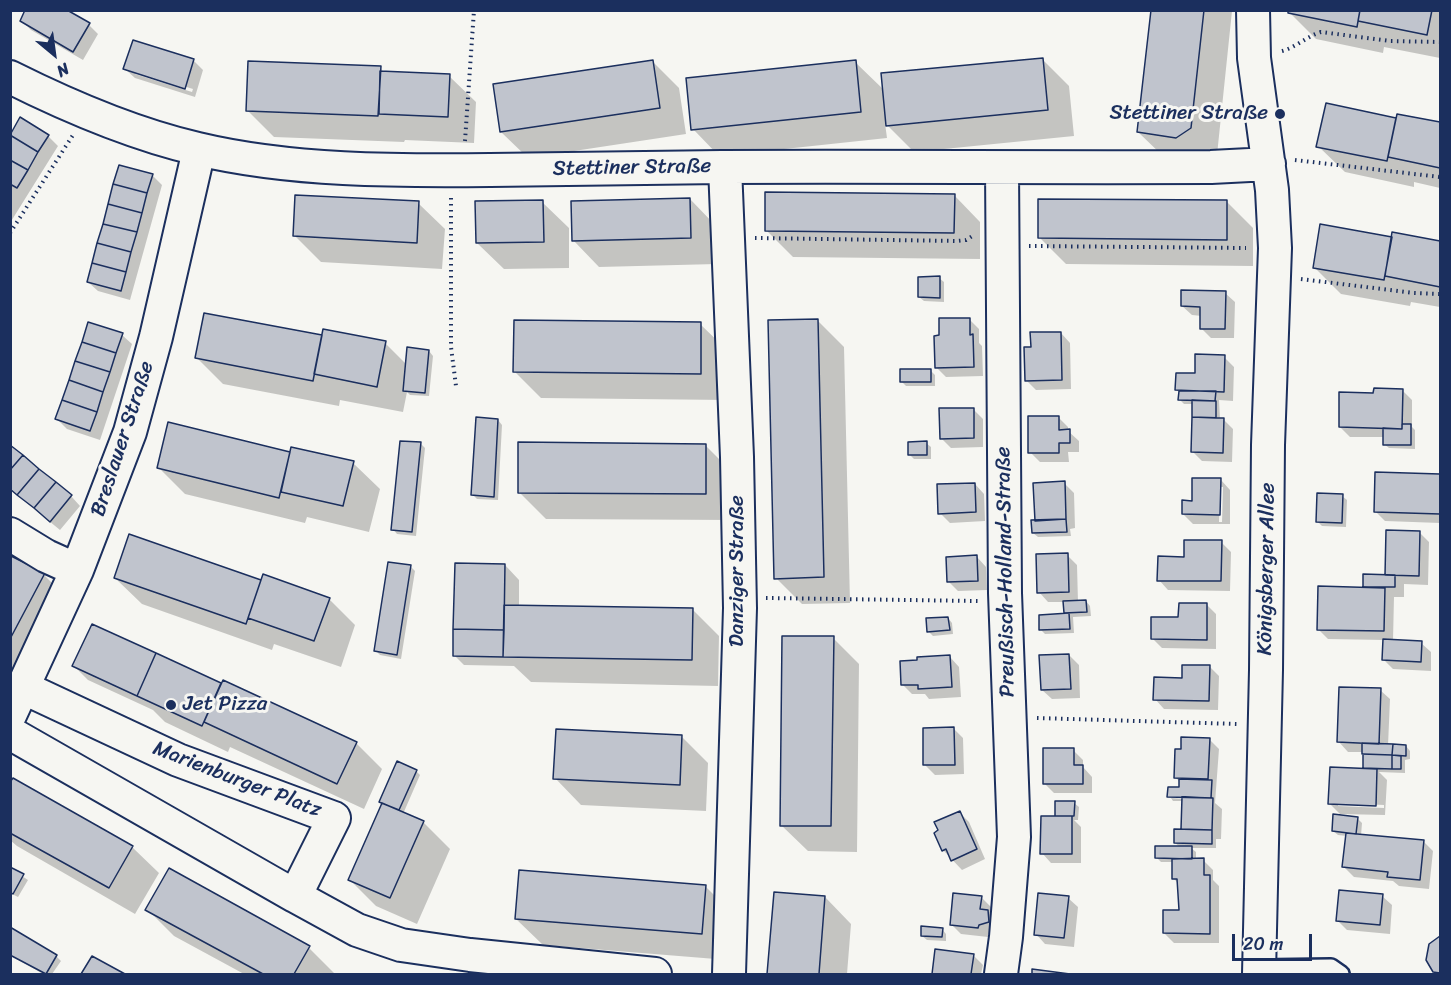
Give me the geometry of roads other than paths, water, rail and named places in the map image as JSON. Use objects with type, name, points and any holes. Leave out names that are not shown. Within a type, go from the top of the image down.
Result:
[{"type":"street","name":"Königsberger Allee","points":[[1253,10],[1257,90],[1269,164],[1275,248],[1268,445],[1259,971]]},
{"type":"street","name":"Stettiner Straße","points":[[10,77],[88,112],[135,130],[199,150],[285,163],[336,167],[422,171],[724,167],[1211,167],[1269,164]]},
{"type":"street","name":"Breslauer Straße","points":[[17,702],[77,570],[130,432],[156,337],[199,150]]},
{"type":"street","name":"Danziger Straße","points":[[724,167],[737,457],[740,598],[729,975]]},
{"type":"street","name":"Preußisch-Holland-Straße","points":[[1001,975],[1014,837],[1006,602],[1002,168]]},
{"type":"street","points":[[10,534],[46,556],[77,570]]},
{"type":"street","name":"Marienburger Platz","points":[[17,702],[334,818],[295,896]]},
{"type":"street","points":[[10,733],[357,930],[401,945],[460,954],[655,975]]},
{"type":"lane","points":[[1259,971],[1331,967],[1341,975]]},
{"type":"place","name":"Stettiner Straße","points":[[1280,114]]},
{"type":"place","name":"Jet Pizza","points":[[171,705]]}]
